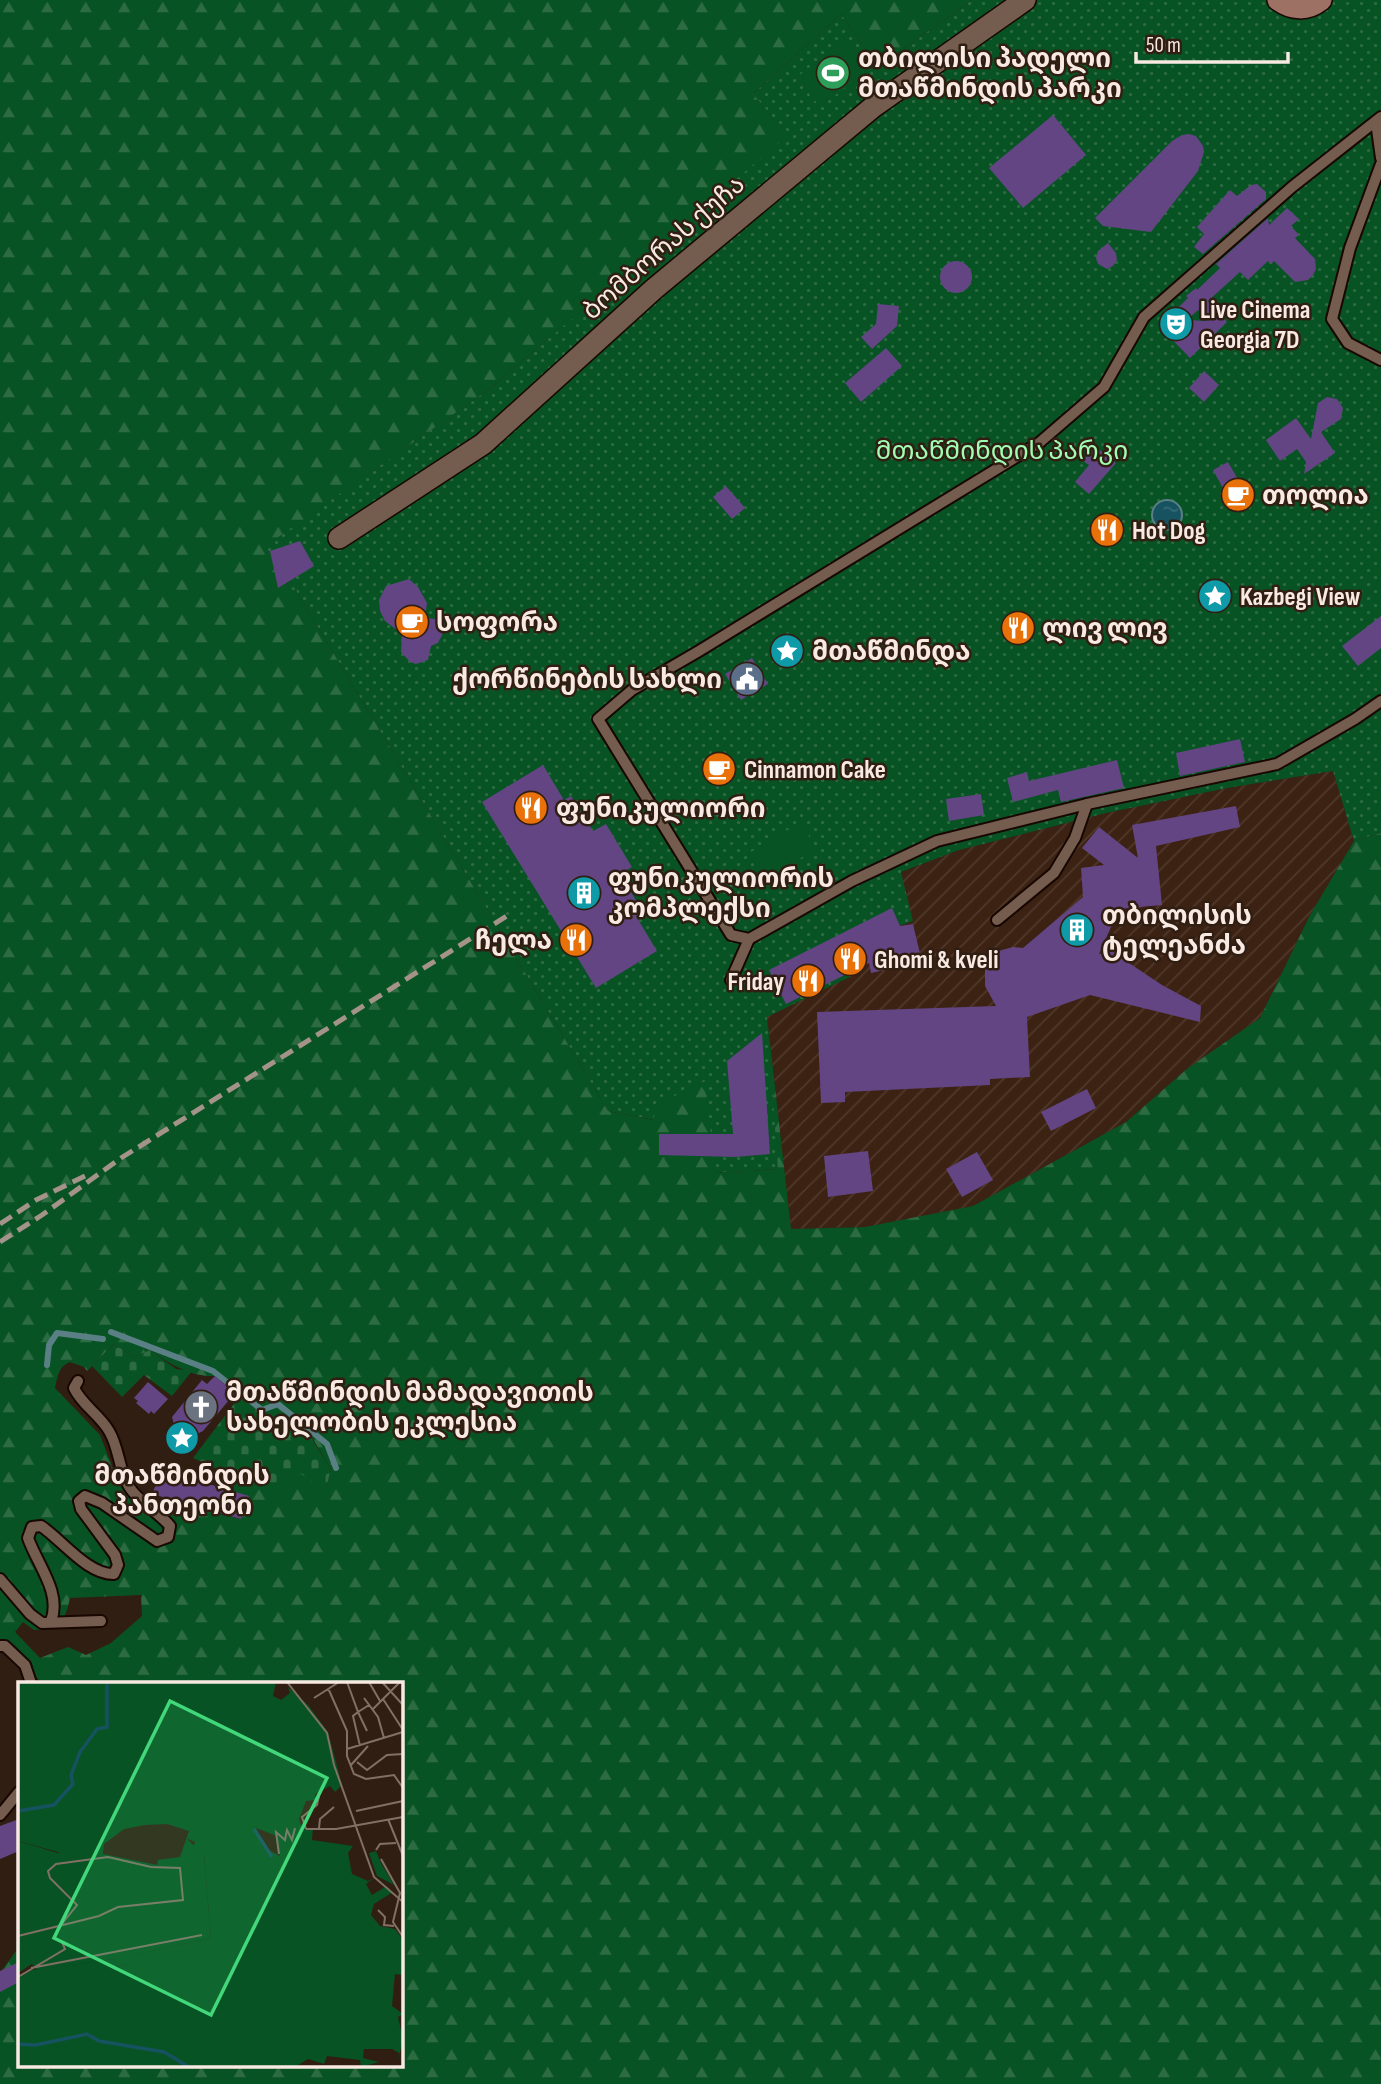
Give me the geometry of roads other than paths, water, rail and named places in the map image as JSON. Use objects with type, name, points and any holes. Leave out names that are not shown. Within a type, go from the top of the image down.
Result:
[{"type":"street","name":"ბომბორას ქუჩა","points":[[339,538],[483,443],[654,289],[873,107],[1025,0]]},
{"type":"street","points":[[1278,0],[1296,8],[1306,8],[1321,0]]},
{"type":"lane","points":[[1378,119],[1381,158]]},
{"type":"lane","points":[[749,939],[731,935],[598,719],[632,690],[1039,443],[1104,387],[1144,317],[1292,187],[1378,119]]},
{"type":"lane","points":[[1381,164],[1350,248],[1332,319],[1348,343],[1381,360]]},
{"type":"lane","points":[[732,980],[749,939],[852,881],[937,841],[1087,804],[1277,764],[1381,701]]},
{"type":"lane","points":[[997,920],[1054,873],[1075,838],[1087,804]]},
{"type":"lane","points":[[51,1621],[54,1603],[51,1589],[28,1538],[32,1527],[41,1526],[56,1536],[89,1566],[104,1574],[114,1574],[118,1565],[115,1555],[81,1509],[79,1501],[85,1496],[102,1503],[157,1541],[168,1537],[170,1526],[132,1491],[110,1433],[74,1388],[78,1381]]},
{"type":"lane","points":[[0,1579],[30,1614],[42,1623],[101,1622]]},
{"type":"lane","points":[[0,1646],[5,1646],[25,1665],[31,1682]]},
{"type":"lane","points":[[0,1815],[18,1793]]},
{"type":"water","points":[[1167,500],[1178,504],[1182,515],[1178,526],[1167,530],[1156,526],[1152,515],[1156,504]]},
{"type":"waterway","points":[[111,1332],[213,1371],[262,1410],[278,1404],[327,1444],[336,1468]]},
{"type":"waterway","points":[[47,1365],[49,1345],[57,1333],[103,1339]]},
{"type":"railway","points":[[0,1242],[121,1158],[510,914]]},
{"type":"railway","points":[[0,1224],[36,1200],[85,1176]]},
{"type":"place","name":"თბილისი პადელი მთაწმინდის პარკი","points":[[833,73]]},
{"type":"place","name":"Live Cinema Georgia 7D","points":[[1176,324]]},
{"type":"place","name":"თოლია","points":[[1238,495]]},
{"type":"place","name":"Hot Dog","points":[[1107,530]]},
{"type":"place","name":"Kazbegi View","points":[[1215,596]]},
{"type":"place","name":"სოფორა","points":[[412,622]]},
{"type":"place","name":"ლივ ლივ","points":[[1018,628]]},
{"type":"place","name":"მთაწმინდა","points":[[787,651]]},
{"type":"place","name":"ქორწინების სახლი","points":[[747,679]]},
{"type":"place","name":"Cinnamon Cake","points":[[719,769]]},
{"type":"place","name":"ფუნიკულიორი","points":[[531,808]]},
{"type":"place","name":"ფუნიკულიორის კომპლექსი","points":[[584,893]]},
{"type":"place","name":"თბილისის ტელეანძა","points":[[1077,930]]},
{"type":"place","name":"ჩელა","points":[[576,940]]},
{"type":"place","name":"Ghomi & kveli","points":[[850,959]]},
{"type":"place","name":"Friday","points":[[808,981]]},
{"type":"place","name":"მთაწმინდის მამადავითის სახელობის ეკლესია","points":[[201,1407]]},
{"type":"place","name":"მთაწმინდის პანთეონი","points":[[182,1438]]},
{"type":"park label","name":"მთაწმინდის პარკი","points":[[1002,450]]}]
